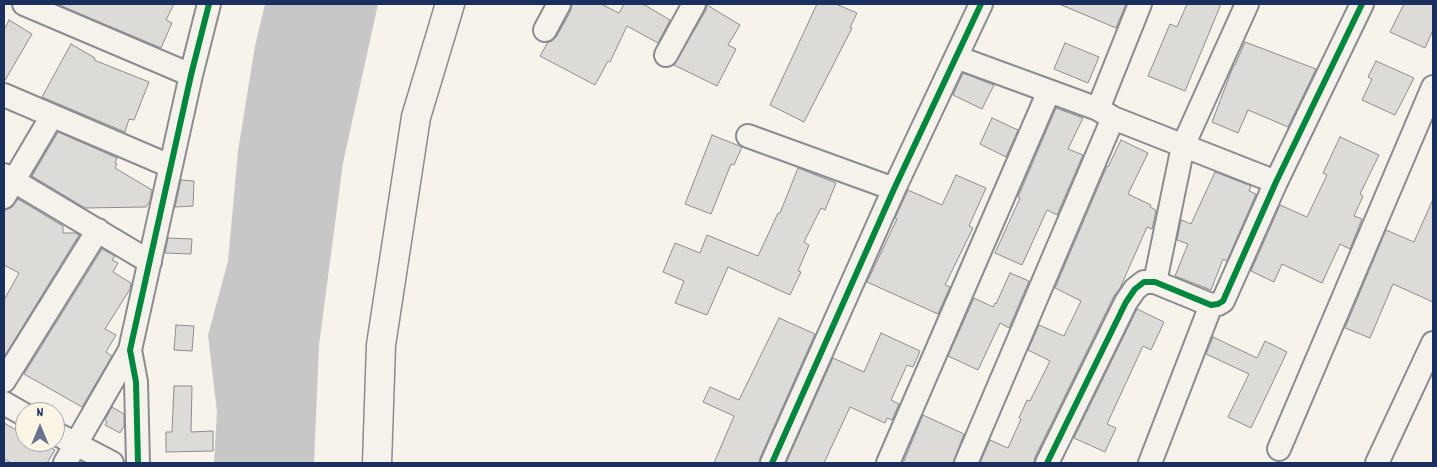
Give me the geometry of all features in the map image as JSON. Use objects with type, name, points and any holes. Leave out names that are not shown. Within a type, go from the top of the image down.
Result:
[{"type":"street","points":[[24,4],[191,75]]},
{"type":"street","points":[[112,463],[70,454],[130,350],[170,166],[209,4]]},
{"type":"street","points":[[377,463],[381,345],[416,117],[450,4]]},
{"type":"street","points":[[545,30],[559,4]]},
{"type":"street","points":[[666,55],[694,4]]},
{"type":"street","points":[[772,463],[894,189],[980,4]]},
{"type":"street","points":[[966,463],[1106,114],[1140,4]]},
{"type":"street","points":[[1155,282],[1183,146],[1247,4]]},
{"type":"street","points":[[1048,463],[1126,302],[1135,288],[1144,282],[1155,282],[1211,305],[1224,301],[1276,182],[1362,4]]},
{"type":"street","points":[[956,57],[1049,91],[1276,182]]},
{"type":"street","points":[[1278,449],[1433,87]]},
{"type":"street","points":[[888,463],[1049,91]]},
{"type":"street","points":[[4,95],[170,166]]},
{"type":"street","points":[[52,116],[7,184],[98,230],[150,262]]},
{"type":"street","points":[[748,136],[894,189]]},
{"type":"street","points":[[4,381],[98,230]]},
{"type":"street","points":[[1150,463],[1211,305]]},
{"type":"street","points":[[1377,463],[1433,343]]},
{"type":"street","points":[[130,350],[136,382],[138,463]]},
{"type":"street","points":[[4,403],[15,409]]},
{"type":"shaded area","points":[[265,4],[378,4],[343,163],[319,345],[314,463],[214,463],[217,412],[208,335],[228,261],[238,151],[255,46]]},
{"type":"building","points":[[57,4],[174,4],[166,20],[172,23],[161,48]]},
{"type":"building","points":[[572,4],[601,4],[619,13],[624,4],[643,4],[670,20],[658,43],[627,26],[610,62],[608,61],[595,85],[540,56],[548,42],[557,36],[571,10]]},
{"type":"building","points":[[817,4],[836,4],[857,13],[850,28],[852,28],[804,122],[770,105]]},
{"type":"building","points":[[1059,4],[1126,4],[1116,28]]},
{"type":"building","points":[[1187,4],[1221,4],[1185,91],[1148,76],[1170,24],[1177,27]]},
{"type":"building","points":[[1404,4],[1433,4],[1433,30],[1425,48],[1390,32]]},
{"type":"building","points":[[707,5],[740,25],[728,45],[736,49],[717,86],[674,65],[706,10]]},
{"type":"building","points":[[9,20],[32,34],[4,82],[4,30]]},
{"type":"building","points":[[1245,42],[1316,69],[1288,127],[1248,110],[1238,133],[1212,122],[1231,72]]},
{"type":"building","points":[[1065,43],[1099,57],[1088,83],[1054,69]]},
{"type":"building","points":[[71,44],[95,58],[94,60],[149,82],[134,120],[129,119],[125,132],[42,97]]},
{"type":"building","points":[[1376,61],[1414,78],[1395,115],[1362,100],[1372,79],[1368,77]]},
{"type":"building","points":[[963,73],[994,85],[982,109],[953,95]]},
{"type":"building","points":[[1056,108],[1083,118],[1068,149],[1083,155],[1057,215],[1047,210],[1022,265],[995,253],[1020,198],[1018,197]]},
{"type":"building","points":[[992,118],[1018,130],[1006,157],[980,144]]},
{"type":"building","points":[[58,132],[117,158],[115,168],[152,190],[150,201],[146,207],[85,208],[32,176]]},
{"type":"building","points":[[712,135],[742,147],[734,165],[731,164],[711,214],[685,204]]},
{"type":"building","points":[[1340,137],[1379,155],[1360,194],[1363,196],[1354,216],[1362,219],[1350,249],[1340,244],[1322,283],[1282,264],[1274,282],[1251,271],[1280,205],[1307,217],[1327,175],[1323,173]]},
{"type":"building","points":[[1121,140],[1148,153],[1128,194],[1151,205],[1150,207],[1156,210],[1152,229],[1147,227],[1120,288],[1114,296],[1035,457],[1034,463],[980,463],[990,440],[1008,448],[1027,400],[1030,401],[1050,361],[1028,350],[1039,325],[1064,336],[1081,301],[1055,288],[1107,166]]},
{"type":"building","points":[[798,168],[836,183],[825,210],[821,208],[804,242],[809,245],[798,271],[801,272],[790,295],[728,267],[707,315],[675,303],[684,281],[663,272],[675,243],[700,253],[707,235],[758,256],[778,213],[780,213]]},
{"type":"building","points":[[1215,172],[1251,186],[1249,191],[1256,194],[1227,261],[1223,259],[1211,290],[1175,276],[1188,244],[1177,240],[1181,220],[1191,224]]},
{"type":"building","points":[[956,175],[986,188],[969,226],[973,228],[945,285],[950,287],[938,314],[867,282],[897,219],[895,218],[908,190],[942,205]]},
{"type":"building","points":[[181,180],[194,181],[193,206],[175,207]]},
{"type":"building","points":[[18,199],[63,226],[63,233],[76,233],[79,235],[4,357],[4,300],[19,273],[4,265],[4,212],[11,208]]},
{"type":"building","points":[[1433,199],[1433,302],[1393,284],[1370,338],[1345,328],[1386,230],[1414,242]]},
{"type":"building","points":[[168,238],[192,239],[191,254],[165,253]]},
{"type":"building","points":[[102,249],[115,256],[112,260],[118,263],[113,272],[131,283],[130,289],[105,329],[116,335],[106,352],[112,356],[82,407],[24,374]]},
{"type":"building","points":[[1010,273],[1029,281],[1009,328],[1000,323],[978,370],[948,356],[974,298],[993,307]]},
{"type":"building","points":[[1137,309],[1164,322],[1151,350],[1143,346],[1107,424],[1116,428],[1105,452],[1074,438]]},
{"type":"building","points":[[779,318],[815,334],[759,463],[714,463],[734,416],[703,402],[710,387],[739,400]]},
{"type":"building","points":[[176,325],[194,326],[192,351],[174,350]]},
{"type":"building","points":[[881,333],[920,351],[913,367],[907,365],[891,400],[899,404],[892,420],[887,418],[885,423],[850,407],[824,463],[786,463],[833,358],[864,372]]},
{"type":"building","points":[[1213,337],[1257,358],[1265,341],[1287,352],[1251,428],[1228,417],[1249,374],[1206,354]]},
{"type":"building","points":[[174,386],[192,386],[191,432],[213,431],[213,451],[166,452],[166,432],[172,432]]},
{"type":"building","points":[[112,407],[124,414],[124,426],[120,433],[105,425],[107,422],[105,420]]},
{"type":"building","points":[[923,415],[964,434],[953,463],[903,463]]},
{"type":"building","points":[[4,423],[15,429],[15,452],[54,452],[47,463],[11,463],[4,459]]},
{"type":"cycle path","points":[[138,463],[136,382],[130,350],[191,75],[209,4]]},
{"type":"cycle path","points":[[772,463],[894,189],[981,4]]},
{"type":"cycle path","points":[[1047,463],[1126,302],[1135,289],[1144,282],[1155,282],[1211,305],[1223,301],[1276,182],[1362,4]]}]
